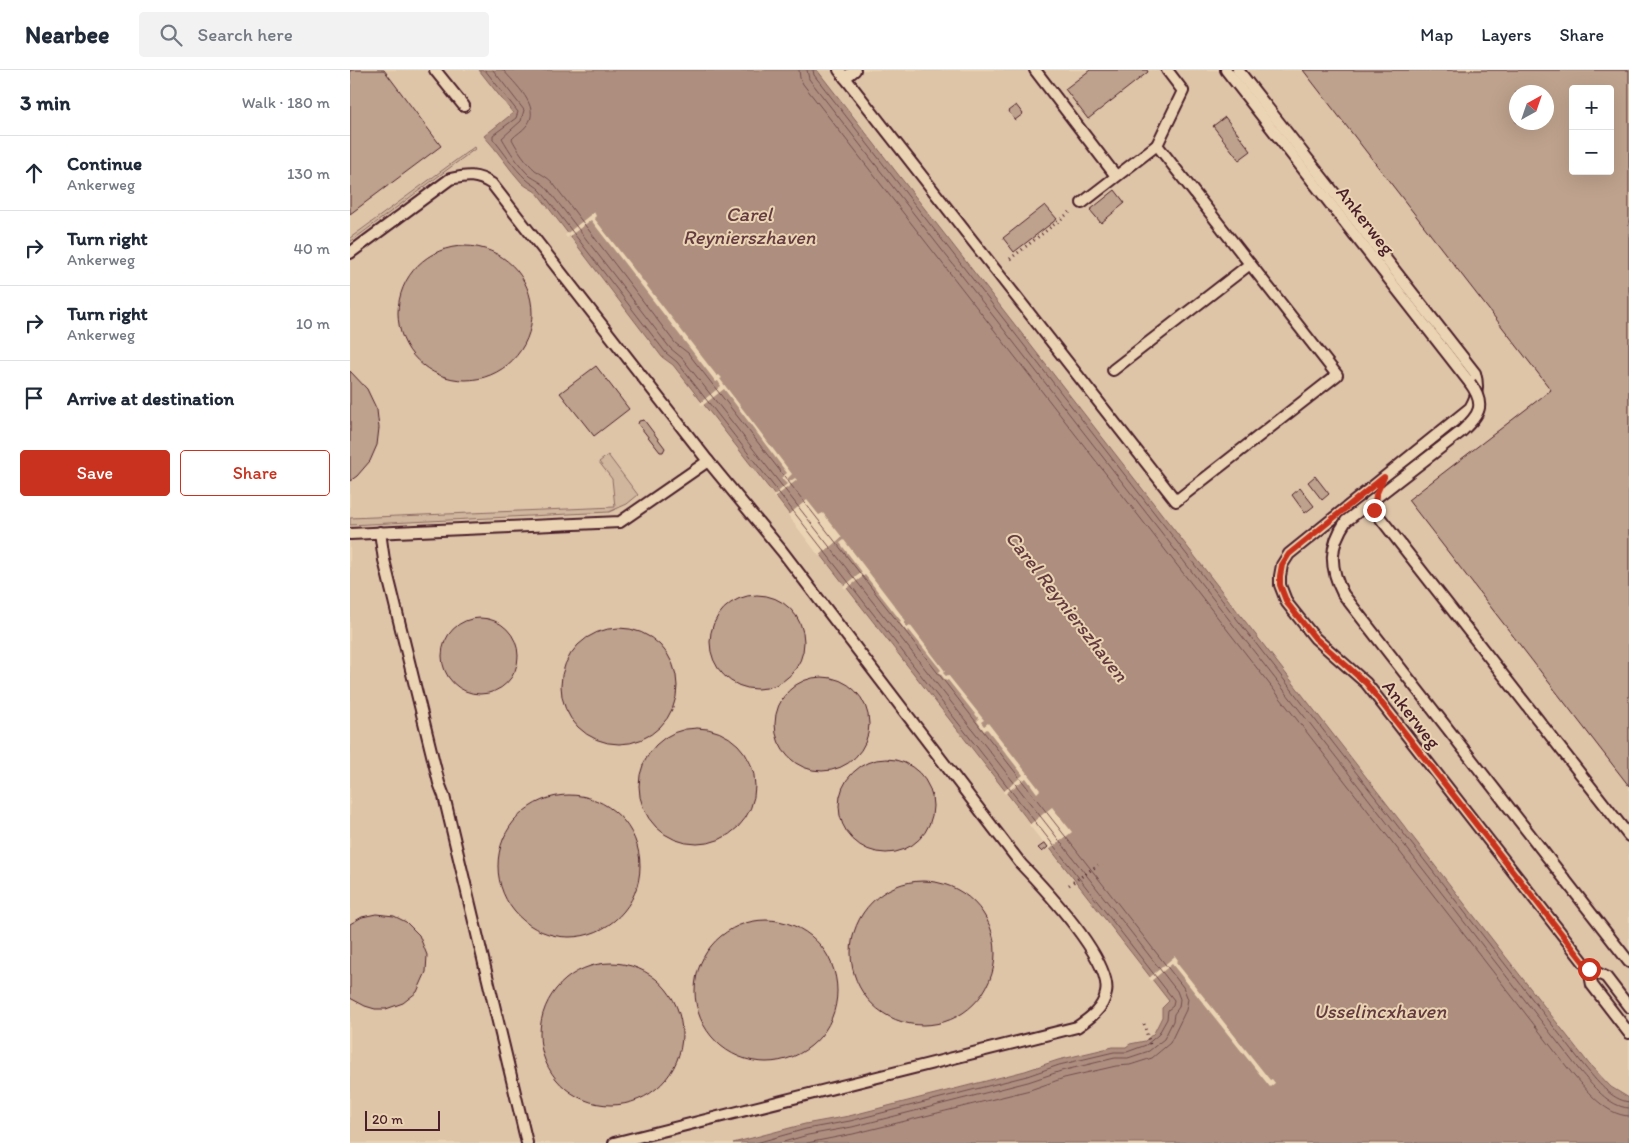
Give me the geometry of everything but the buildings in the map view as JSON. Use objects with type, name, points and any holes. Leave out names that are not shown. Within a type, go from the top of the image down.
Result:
[{"type":"lane","points":[[435,70],[464,106]]},
{"type":"lane","points":[[855,70],[842,74],[1176,502],[1337,375],[1157,145]]},
{"type":"lane","points":[[1035,70],[1116,176]]},
{"type":"lane","points":[[1082,203],[1157,145],[1183,91],[1166,70]]},
{"type":"lane","name":"Ankerweg","points":[[1226,70],[1470,383],[1478,394],[1480,401],[1477,416],[1462,431],[1346,521],[1335,540],[1333,551],[1332,566],[1336,581],[1343,594],[1629,962]]},
{"type":"lane","name":"Ankerweg","points":[[1238,70],[1475,373],[1478,382],[1477,392],[1470,408],[1289,554],[1282,565],[1280,576],[1282,594],[1315,638],[1366,683],[1589,969],[1606,977],[1629,1007]]},
{"type":"lane","points":[[350,253],[450,179],[473,175],[483,178],[495,188],[708,461],[782,551],[1021,864],[1060,907],[1087,944],[1103,970],[1107,981],[1107,992],[1103,1003],[1094,1015],[1077,1027],[614,1143]]},
{"type":"lane","points":[[1113,370],[1250,264]]},
{"type":"lane","points":[[350,534],[620,522],[708,461]]},
{"type":"lane","points":[[1384,477],[1376,495],[1374,510],[1629,836]]},
{"type":"lane","points":[[380,532],[387,569],[439,783],[447,805],[527,1143]]},
{"type":"lane","name":"Ankerweg","points":[[1589,969],[1592,985],[1629,1032]]},
{"type":"path","points":[[996,270],[1082,203]]},
{"type":"path","points":[[1069,885],[1098,865]]},
{"type":"path","points":[[1144,1024],[1151,1048]]},
{"type":"shaded area","points":[[350,70],[1629,70],[1629,1143],[350,1143]]},
{"type":"shaded area","points":[[474,147],[475,149],[350,242],[350,238]]},
{"type":"shaded area","points":[[608,455],[638,495],[627,504],[609,512],[350,525],[350,518],[615,507],[612,479],[599,462]]},
{"type":"water","name":"Carel Reynierszhaven","points":[[479,70],[817,70],[1589,1064],[1611,1087],[1629,1098],[1629,1143],[733,1143],[805,1124],[849,1116],[1025,1071],[1058,1060],[1113,1047],[1126,1047],[1130,1044],[1145,1041],[1154,1033],[1162,1017],[1162,1008],[1169,1001],[673,365],[662,357],[538,194],[522,183],[484,136],[513,113]]},
{"type":"pier","points":[[594,212],[596,216],[594,218],[717,376],[719,375],[722,378],[720,379],[792,474],[787,479],[789,482],[795,478],[797,480],[774,498],[773,496],[787,484],[781,478],[787,473],[724,389],[702,406],[700,403],[721,386],[591,220],[567,238],[565,235]]},
{"type":"pier","points":[[807,500],[819,515],[823,513],[842,537],[819,556],[788,515]]},
{"type":"pier","points":[[844,540],[906,621],[904,623],[907,627],[910,625],[945,671],[943,673],[946,676],[948,675],[984,720],[981,722],[984,726],[988,723],[1040,790],[1037,793],[1026,778],[1005,794],[1003,792],[1023,775],[987,729],[984,731],[977,721],[979,719],[948,680],[946,681],[939,672],[941,670],[909,630],[907,632],[899,622],[901,621],[865,575],[846,589],[843,587],[862,572],[840,543]]},
{"type":"pier","points":[[1052,807],[1072,832],[1049,850],[1029,825]]},
{"type":"pier","points":[[1175,956],[1178,960],[1176,962],[1270,1080],[1272,1079],[1275,1083],[1270,1087],[1172,964],[1151,981],[1149,978]]},
{"type":"route","points":[[1374,510],[1376,495],[1384,477],[1289,554],[1282,565],[1280,576],[1282,594],[1315,638],[1366,683],[1589,969]]},
{"type":"water label","name":"Usselincxhaven","points":[[1380,1011]]}]
